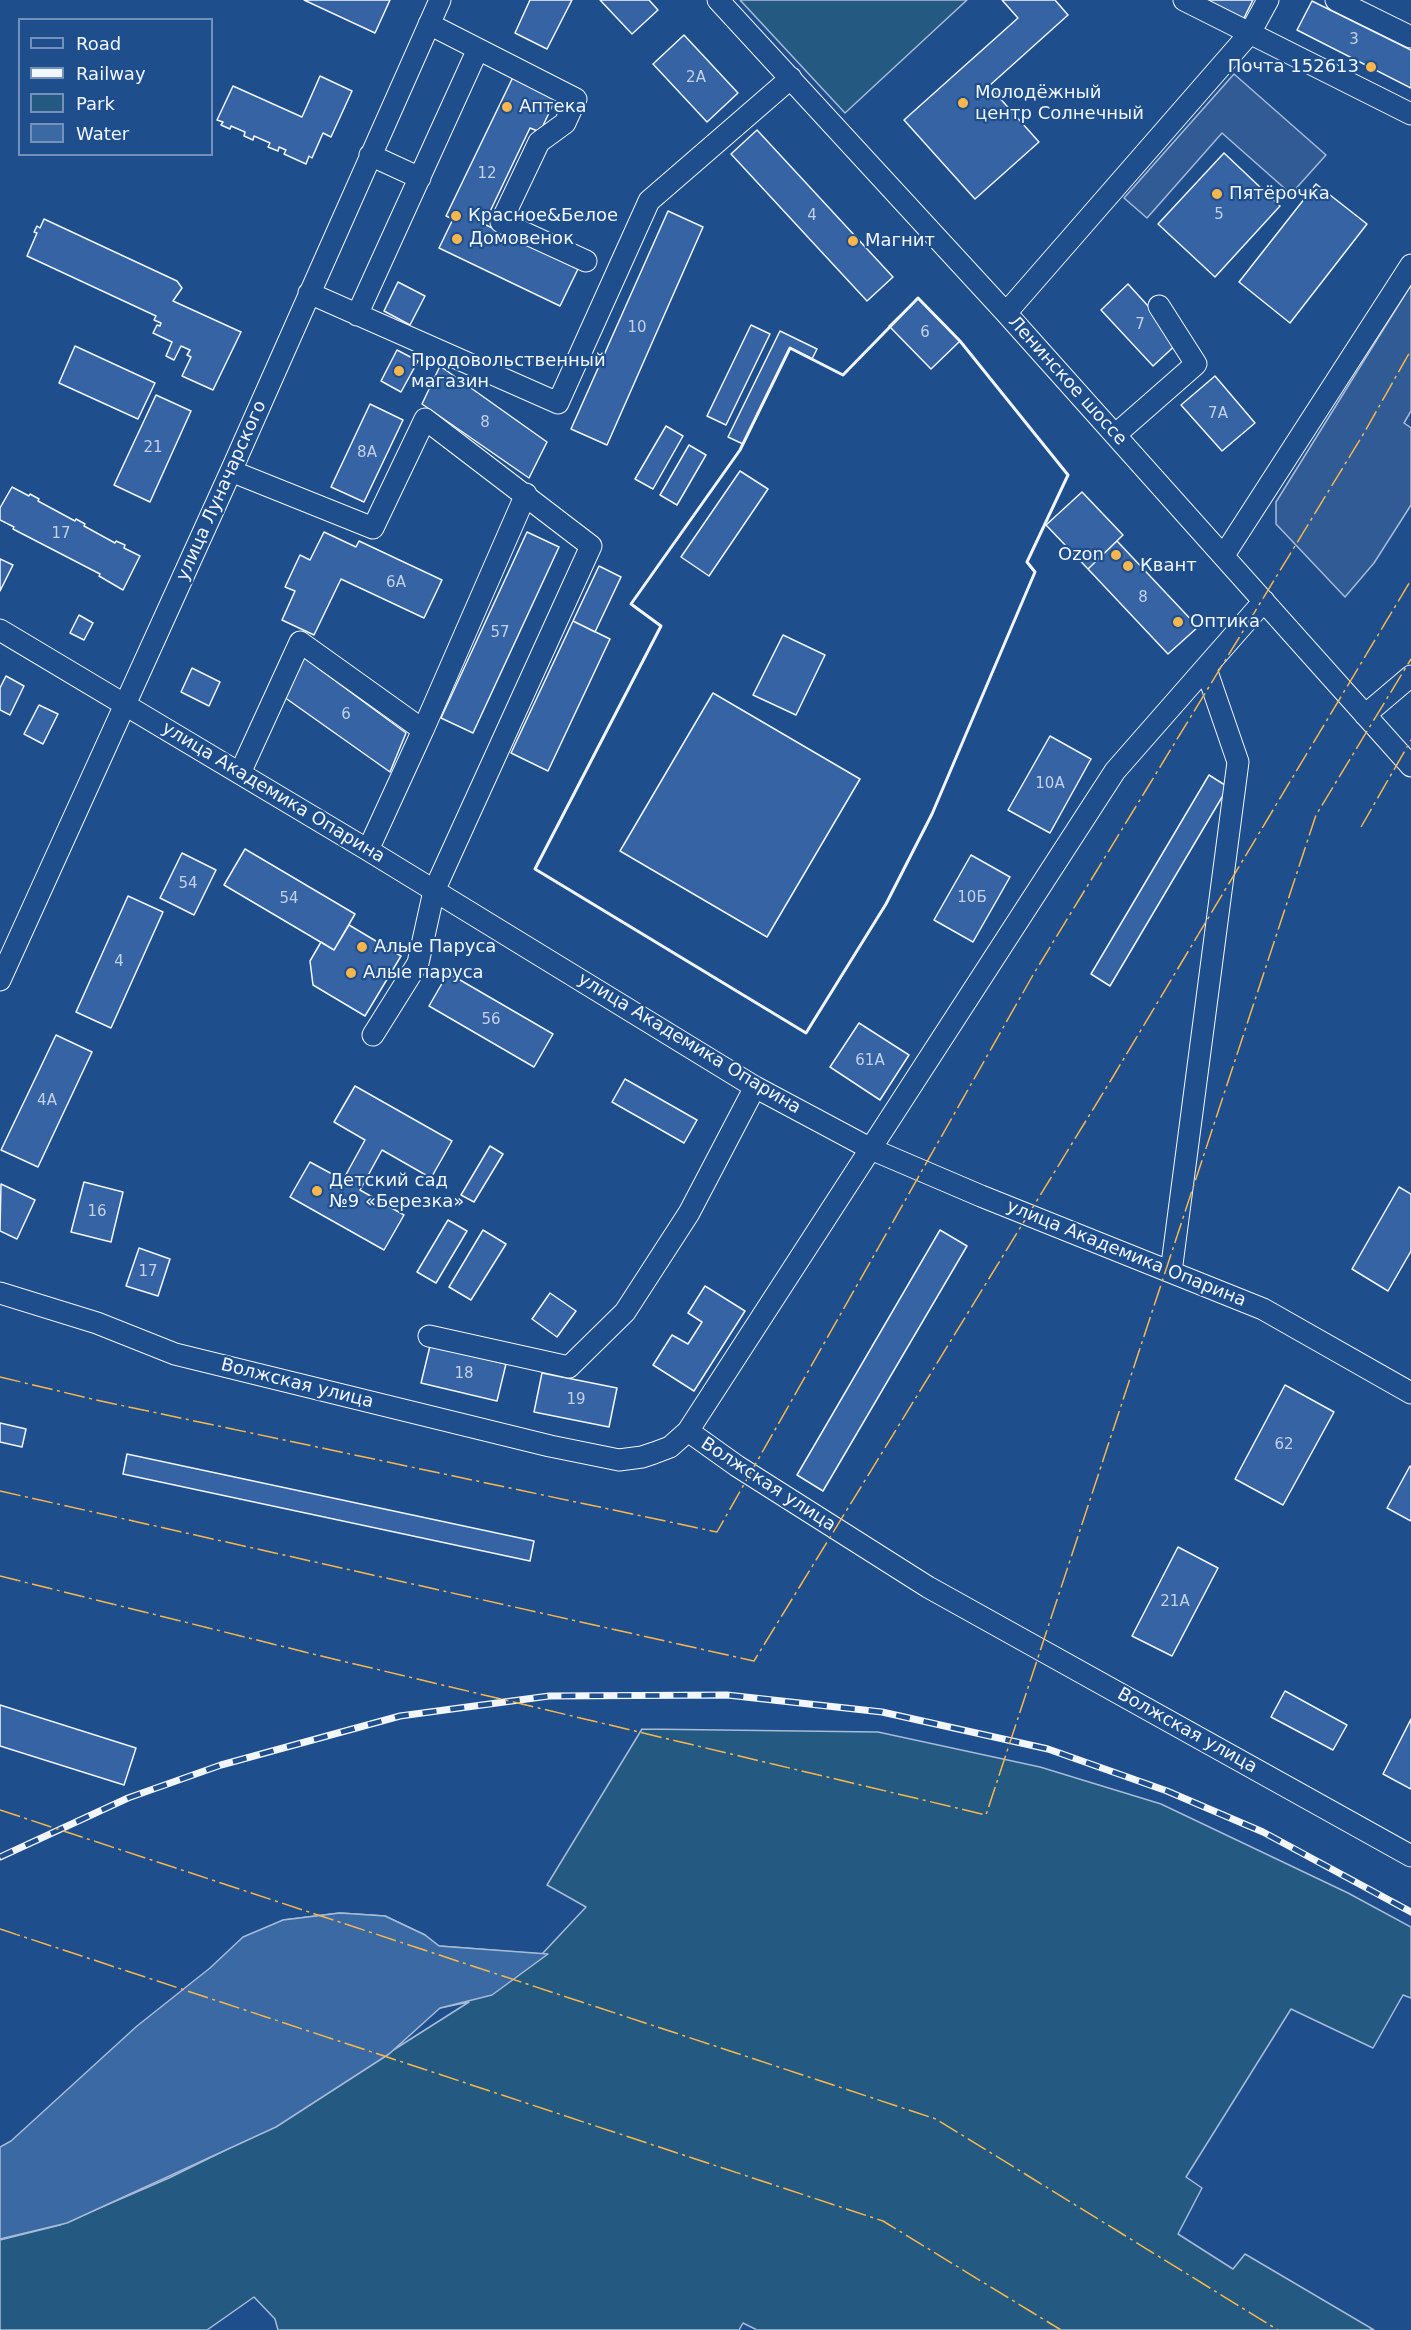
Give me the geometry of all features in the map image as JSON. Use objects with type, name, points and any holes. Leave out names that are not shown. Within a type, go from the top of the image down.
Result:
[{"type":"street","name":"Ленинское шоссе","points":[[718,0],[1006,313],[1411,766]]},
{"type":"street","points":[[1184,0],[1411,114]]},
{"type":"street","points":[[1006,313],[1250,33],[1268,0]]},
{"type":"street","points":[[1336,0],[1411,37]]},
{"type":"street","name":"улица Луначарского","points":[[0,980],[231,471],[429,24],[436,1]]},
{"type":"street","points":[[429,24],[576,99],[565,123],[539,142],[501,222],[586,261]]},
{"type":"street","points":[[357,315],[477,49]]},
{"type":"street","points":[[309,293],[558,404],[648,201],[791,78]]},
{"type":"street","points":[[370,155],[420,178]]},
{"type":"street","points":[[1224,555],[1411,265]]},
{"type":"street","points":[[1115,435],[1196,364],[1159,306]]},
{"type":"street","points":[[231,471],[373,528],[425,419],[526,494],[591,546],[434,891],[418,963],[373,1035]]},
{"type":"street","points":[[368,850],[526,494]]},
{"type":"street","points":[[688,1431],[1115,771],[1264,601]]},
{"type":"street","name":"улица Академика Опарина","points":[[0,630],[368,850],[755,1087],[871,1149],[1263,1309],[1411,1393]]},
{"type":"street","points":[[240,773],[300,642],[423,730]]},
{"type":"street","points":[[1171,1272],[1238,762],[1206,669]]},
{"type":"street","points":[[1365,714],[1411,676]]},
{"type":"street","points":[[429,1336],[569,1367],[626,1312],[689,1213],[755,1087]]},
{"type":"street","name":"Волжская улица","points":[[0,1293],[97,1323],[175,1354],[550,1446],[619,1460],[654,1453],[670,1446],[688,1431],[737,1466],[928,1587],[1411,1856]]},
{"type":"green space","points":[[740,0],[967,0],[845,113]]},
{"type":"green space","points":[[642,1729],[878,1732],[1040,1767],[1161,1804],[1348,1893],[1411,1927],[1411,1998],[1403,1995],[1373,2048],[1291,2009],[1186,2177],[1202,2188],[1178,2234],[1233,2269],[1245,2254],[1374,2330],[757,2330],[743,2323],[739,2330],[278,2330],[275,2319],[254,2297],[207,2330],[0,2330],[0,2240],[60,2225],[169,2178],[272,2127],[469,2002],[440,2008],[283,1920],[340,1913],[385,1916],[425,1935],[439,1946],[542,1954],[586,1907],[547,1885]]},
{"type":"shaded area","points":[[1234,74],[1326,155],[1291,194],[1222,133],[1147,218],[1124,198]]},
{"type":"shaded area","points":[[1411,285],[1411,411],[1404,423],[1411,428],[1411,505],[1374,563],[1345,597],[1276,524],[1276,502]]},
{"type":"water","points":[[340,1913],[385,1916],[425,1935],[439,1946],[548,1954],[492,1995],[440,2008],[389,2054],[276,2127],[67,2223],[0,2239],[0,2147],[11,2141],[137,2026],[210,1968],[243,1937],[283,1920]]},
{"type":"building","points":[[304,0],[390,0],[375,33]]},
{"type":"building","points":[[530,0],[572,0],[547,49],[515,33]]},
{"type":"building","points":[[600,0],[649,0],[658,10],[632,34]]},
{"type":"building","name":"Молодёжный центр Солнечный","points":[[1002,0],[1055,0],[1068,15],[989,86],[1039,142],[975,199],[904,120],[1018,18]]},
{"type":"building","points":[[1204,0],[1253,0],[1243,20]]},
{"type":"building","points":[[1312,1],[1411,50],[1411,88],[1297,30]]},
{"type":"building","points":[[684,35],[738,93],[707,122],[653,64]]},
{"type":"building","points":[[514,75],[557,96],[540,132],[530,128],[484,224],[578,269],[560,306],[439,248],[453,219],[446,216]]},
{"type":"building","points":[[320,76],[352,91],[331,137],[323,133],[312,158],[309,156],[306,164],[284,154],[286,150],[279,147],[278,151],[268,147],[270,143],[254,136],[253,140],[244,136],[245,132],[231,126],[230,129],[221,125],[223,122],[217,120],[233,86],[302,117]]},
{"type":"building","points":[[757,130],[893,277],[867,301],[731,154]]},
{"type":"building","points":[[1224,153],[1280,206],[1215,277],[1158,224]]},
{"type":"building","points":[[1316,184],[1367,224],[1290,323],[1239,282]]},
{"type":"building","points":[[668,211],[703,227],[607,445],[571,429]]},
{"type":"building","points":[[44,219],[177,281],[182,288],[173,301],[241,332],[213,390],[182,376],[191,357],[187,355],[190,350],[181,346],[174,360],[166,356],[172,342],[153,333],[157,325],[160,326],[161,323],[154,320],[156,316],[27,256],[37,233],[34,232],[37,226],[40,228]]},
{"type":"building","points":[[398,282],[425,296],[410,325],[384,311]]},
{"type":"building","points":[[1128,284],[1180,341],[1153,366],[1101,310]]},
{"type":"building","points":[[918,298],[960,341],[931,369],[889,326]]},
{"type":"building","points":[[751,325],[770,334],[726,425],[707,416]]},
{"type":"building","points":[[780,331],[817,349],[812,359],[790,348],[743,444],[728,437]]},
{"type":"building","points":[[75,346],[155,383],[138,419],[59,383]]},
{"type":"building","name":"Продовольственный магазин","points":[[397,350],[418,361],[401,392],[381,381]]},
{"type":"building","points":[[440,366],[547,442],[529,478],[422,404]]},
{"type":"building","points":[[1215,376],[1255,423],[1222,451],[1181,405]]},
{"type":"building","points":[[156,395],[191,411],[150,502],[114,485]]},
{"type":"building","points":[[370,404],[403,420],[364,502],[331,487]]},
{"type":"building","points":[[666,426],[683,436],[653,489],[635,479]]},
{"type":"building","points":[[689,445],[706,455],[677,505],[660,495]]},
{"type":"building","points":[[740,471],[768,489],[709,576],[681,557]]},
{"type":"building","points":[[12,487],[29,496],[30,494],[39,499],[38,501],[75,521],[76,519],[115,543],[116,541],[125,545],[124,548],[140,556],[123,590],[99,576],[100,574],[0,520],[0,508]]},
{"type":"building","points":[[1082,492],[1123,535],[1088,569],[1046,525]]},
{"type":"building","points":[[324,532],[356,547],[359,541],[442,580],[424,618],[341,579],[314,635],[282,620],[295,591],[285,587],[300,555],[310,560]]},
{"type":"building","points":[[527,532],[559,547],[473,733],[441,718]]},
{"type":"building","points":[[1117,541],[1198,627],[1168,654],[1088,569]]},
{"type":"building","points":[[0,559],[13,565],[0,591]]},
{"type":"building","points":[[599,566],[621,577],[595,632],[573,621]]},
{"type":"building","points":[[79,615],[93,623],[84,640],[70,633]]},
{"type":"building","points":[[573,621],[610,639],[548,771],[511,753]]},
{"type":"building","points":[[783,635],[825,655],[796,715],[753,695]]},
{"type":"building","points":[[303,657],[406,733],[390,772],[284,697]]},
{"type":"building","points":[[192,668],[220,682],[209,706],[181,692]]},
{"type":"building","points":[[6,676],[24,686],[10,715],[0,710],[0,688]]},
{"type":"building","points":[[713,693],[860,779],[767,937],[620,851]]},
{"type":"building","points":[[39,705],[58,714],[43,744],[24,734]]},
{"type":"building","points":[[1050,736],[1091,759],[1050,833],[1008,810]]},
{"type":"building","points":[[1209,775],[1228,787],[1110,986],[1091,974]]},
{"type":"building","points":[[245,849],[355,914],[334,950],[224,885]]},
{"type":"building","points":[[182,853],[216,870],[194,915],[160,898]]},
{"type":"building","points":[[971,855],[1010,877],[973,942],[934,920]]},
{"type":"building","points":[[128,896],[163,912],[111,1028],[76,1012]]},
{"type":"building","name":"Алые паруса","points":[[349,925],[401,956],[365,1016],[313,985],[310,961],[321,942],[334,950]]},
{"type":"building","points":[[448,973],[553,1034],[534,1067],[429,1006]]},
{"type":"building","points":[[859,1023],[909,1055],[880,1100],[830,1067]]},
{"type":"building","points":[[56,1035],[92,1052],[38,1167],[1,1150]]},
{"type":"building","points":[[625,1079],[697,1120],[684,1143],[612,1102]]},
{"type":"building","points":[[355,1086],[452,1141],[431,1178],[382,1150],[360,1190],[404,1215],[384,1250],[290,1197],[310,1162],[343,1180],[365,1140],[334,1122]]},
{"type":"building","points":[[490,1146],[503,1154],[474,1202],[461,1195]]},
{"type":"building","points":[[84,1182],[123,1192],[111,1242],[71,1232]]},
{"type":"building","points":[[1,1184],[35,1200],[17,1239],[0,1231]]},
{"type":"building","points":[[1399,1187],[1411,1194],[1411,1251],[1388,1291],[1352,1269]]},
{"type":"building","points":[[448,1220],[467,1231],[436,1283],[417,1272]]},
{"type":"building","points":[[483,1230],[506,1244],[471,1300],[449,1287]]},
{"type":"building","points":[[940,1230],[967,1246],[823,1491],[797,1475]]},
{"type":"building","points":[[139,1248],[170,1259],[158,1296],[126,1286]]},
{"type":"building","points":[[705,1286],[745,1311],[694,1391],[653,1365],[672,1335],[688,1344],[702,1322],[688,1313]]},
{"type":"building","points":[[550,1293],[576,1311],[557,1337],[532,1319]]},
{"type":"building","points":[[430,1346],[506,1364],[497,1401],[421,1383]]},
{"type":"building","points":[[542,1373],[617,1388],[609,1427],[534,1412]]},
{"type":"building","points":[[1285,1385],[1334,1412],[1283,1505],[1235,1479]]},
{"type":"building","points":[[0,1423],[26,1429],[22,1447],[0,1442]]},
{"type":"building","points":[[127,1454],[534,1541],[530,1561],[123,1474]]},
{"type":"building","points":[[1411,1467],[1411,1521],[1387,1508]]},
{"type":"building","points":[[1178,1547],[1218,1568],[1172,1656],[1132,1636]]},
{"type":"building","points":[[1285,1691],[1347,1725],[1333,1750],[1271,1717]]},
{"type":"building","points":[[0,1705],[136,1748],[124,1785],[0,1746]]},
{"type":"building","points":[[1411,1719],[1411,1789],[1383,1774]]},
{"type":"railway","points":[[0,1857],[128,1798],[221,1765],[400,1716],[549,1696],[727,1695],[882,1712],[1048,1749],[1167,1791],[1263,1832],[1411,1912]]},
{"type":"wall","points":[[918,298],[960,341],[1068,475],[1027,562],[1035,572],[932,814],[886,904],[806,1033],[535,869],[661,626],[631,604],[740,450],[790,348],[843,375],[918,298]]},
{"type":"power","points":[[0,1377],[96,1400],[717,1532],[1033,975],[1364,433],[1411,350]]},
{"type":"power","points":[[0,1491],[754,1661],[1111,1080],[1411,580]]},
{"type":"power","points":[[0,1576],[317,1655],[986,1815],[1316,815],[1411,659]]},
{"type":"power","points":[[1361,827],[1411,740]]},
{"type":"power","points":[[0,1810],[936,2119],[1278,2330]]},
{"type":"power","points":[[0,1929],[883,2221],[1061,2330]]},
{"type":"place","name":"Почта 152613","points":[[1371,67]]},
{"type":"place","name":"Молодёжный центр Солнечный","points":[[963,103]]},
{"type":"place","name":"Аптека","points":[[507,107]]},
{"type":"place","name":"Пятёрочка","points":[[1217,194]]},
{"type":"place","name":"Красное&Белое","points":[[456,216]]},
{"type":"place","name":"Домовенок","points":[[457,239]]},
{"type":"place","name":"Магнит","points":[[853,241]]},
{"type":"place","name":"Продовольственный магазин","points":[[399,371]]},
{"type":"place","name":"Ozon","points":[[1116,555]]},
{"type":"place","name":"Квант","points":[[1128,566]]},
{"type":"place","name":"Оптика","points":[[1178,622]]},
{"type":"place","name":"Алые Паруса","points":[[362,947]]},
{"type":"place","name":"Алые паруса","points":[[351,973]]},
{"type":"place","name":"Детский сад №9 «Березка»","points":[[317,1191]]}]
